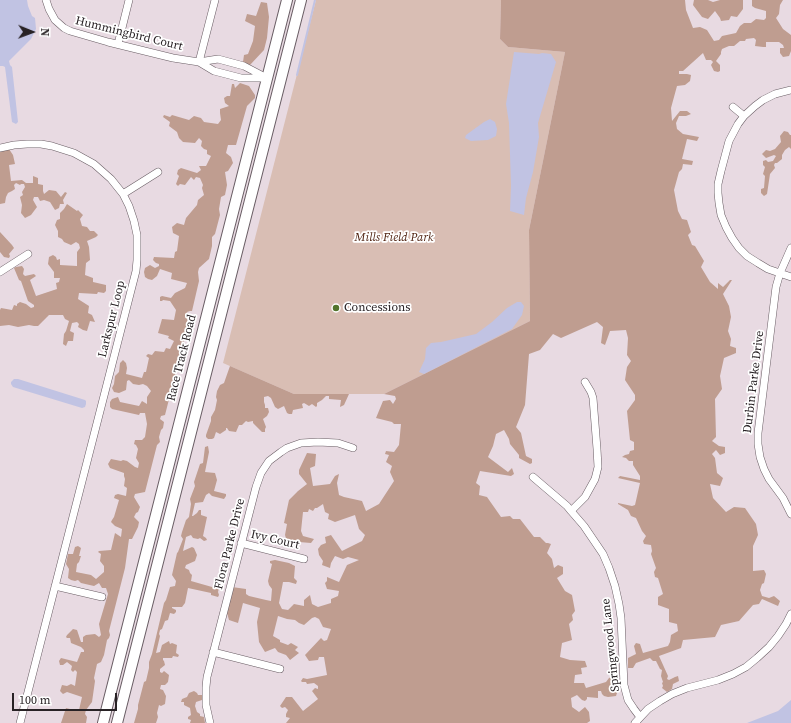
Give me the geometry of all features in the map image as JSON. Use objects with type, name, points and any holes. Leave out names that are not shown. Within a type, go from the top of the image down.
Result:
[{"type":"main road","name":"Race Track Road","points":[[102,723],[287,0]]},
{"type":"main road","points":[[117,723],[301,0]]},
{"type":"street","name":"Hummingbird Court","points":[[46,0],[52,15],[60,24],[64,28],[76,33],[173,58],[199,62],[218,59],[244,66],[267,78]]},
{"type":"street","points":[[118,44],[129,0]]},
{"type":"street","points":[[199,62],[215,0]]},
{"type":"street","name":"Hummingbird Court","points":[[199,62],[214,71],[241,78],[267,78]]},
{"type":"street","points":[[791,90],[775,94],[763,100],[744,116],[729,141],[718,184],[721,215],[726,227],[739,248],[747,256],[768,269],[791,277]]},
{"type":"street","points":[[733,107],[744,116]]},
{"type":"street","name":"Larkspur Loop","points":[[0,148],[27,144],[52,146],[84,157],[103,171],[123,194],[129,206],[134,221],[137,260],[136,271],[20,723]]},
{"type":"street","points":[[123,194],[158,172]]},
{"type":"street","name":"Durbin Parke Drive","points":[[791,248],[780,273],[776,287],[758,433],[760,457],[764,469],[769,479],[783,498],[791,514]]},
{"type":"street","points":[[0,272],[28,254]]},
{"type":"street","points":[[571,511],[585,497],[595,479],[598,467],[593,398],[585,382]]},
{"type":"street","name":"Flora Parke Drive","points":[[210,723],[206,704],[206,687],[213,652],[258,480],[265,467],[275,456],[287,448],[301,443],[338,442],[353,448]]},
{"type":"street","name":"Springwood Lane","points":[[533,477],[567,506],[584,526],[603,554],[615,586],[619,604],[624,686],[628,700],[634,709],[638,720]]},
{"type":"street","name":"Ivy Court","points":[[241,544],[304,558]]},
{"type":"street","points":[[55,586],[102,597]]},
{"type":"street","points":[[638,720],[648,709],[672,694],[687,688],[718,680],[746,667],[769,647],[778,636],[791,614]]},
{"type":"street","points":[[213,652],[280,669]]},
{"type":"green space","name":"Mills Field Park","points":[[316,0],[501,0],[500,39],[508,47],[565,52],[529,230],[530,321],[384,394],[294,394],[223,363]]},
{"type":"shaded area","points":[[501,0],[685,0],[686,10],[693,28],[700,27],[707,30],[714,41],[719,40],[722,36],[736,33],[740,26],[744,23],[751,23],[756,19],[764,20],[766,18],[766,11],[752,6],[752,0],[783,0],[780,5],[779,14],[776,18],[783,29],[791,35],[791,51],[789,56],[783,57],[780,53],[780,48],[784,48],[779,42],[766,42],[766,47],[763,47],[755,46],[756,40],[754,38],[746,39],[745,41],[740,41],[734,46],[729,46],[722,49],[721,54],[716,61],[720,65],[720,71],[718,72],[714,71],[711,65],[713,62],[711,60],[706,60],[703,53],[683,71],[679,71],[679,74],[691,75],[690,81],[685,85],[677,86],[671,108],[672,121],[680,111],[687,111],[691,114],[679,116],[676,123],[677,129],[683,134],[699,137],[697,141],[687,139],[682,159],[693,161],[692,165],[683,164],[682,169],[679,172],[674,190],[678,211],[682,219],[687,220],[691,232],[688,235],[692,245],[695,246],[704,261],[701,267],[710,282],[718,289],[718,283],[723,287],[730,280],[732,280],[723,294],[729,306],[731,317],[728,331],[731,339],[730,346],[736,348],[736,353],[724,358],[720,376],[722,389],[715,399],[716,437],[712,441],[719,446],[725,447],[725,453],[720,455],[716,450],[712,454],[715,458],[717,473],[723,478],[720,486],[710,484],[713,498],[726,512],[734,507],[745,508],[756,524],[758,535],[753,546],[753,571],[764,570],[766,574],[764,583],[762,584],[760,590],[762,596],[769,598],[774,596],[780,601],[778,606],[762,599],[759,604],[753,605],[739,621],[721,625],[715,637],[683,640],[681,648],[659,656],[668,676],[667,679],[669,680],[678,676],[679,681],[673,684],[672,689],[667,692],[662,688],[662,670],[656,661],[653,661],[650,658],[636,663],[633,668],[628,668],[628,658],[636,654],[634,646],[636,643],[640,644],[643,653],[668,646],[671,635],[678,631],[677,624],[669,622],[669,609],[658,605],[658,597],[663,594],[658,578],[655,577],[654,572],[656,568],[651,554],[651,545],[644,544],[643,541],[646,536],[636,518],[631,516],[628,510],[618,504],[635,505],[640,483],[618,478],[620,476],[640,480],[640,476],[633,465],[633,461],[629,461],[622,457],[634,450],[634,442],[630,440],[627,411],[635,400],[635,395],[625,380],[627,367],[631,361],[627,355],[628,338],[626,330],[610,331],[605,345],[601,343],[603,327],[597,322],[561,338],[553,334],[540,350],[529,354],[525,405],[516,427],[521,433],[526,456],[532,459],[532,463],[530,464],[519,458],[519,455],[510,444],[504,430],[496,434],[488,457],[508,472],[512,468],[514,474],[511,476],[480,471],[476,483],[480,486],[479,495],[487,497],[501,517],[510,516],[513,519],[520,519],[534,537],[540,537],[546,543],[551,544],[547,553],[552,559],[554,568],[558,565],[563,567],[563,574],[557,578],[565,591],[572,595],[575,611],[572,615],[573,620],[569,624],[572,640],[562,643],[560,657],[570,660],[585,661],[587,667],[581,668],[582,674],[575,675],[574,683],[584,683],[586,688],[606,682],[614,675],[616,681],[620,684],[616,696],[604,696],[601,691],[598,691],[598,698],[587,697],[585,701],[577,695],[571,698],[572,707],[579,712],[585,707],[589,712],[590,721],[587,723],[286,723],[290,718],[286,717],[288,710],[285,707],[282,708],[280,706],[286,697],[292,697],[303,711],[318,699],[312,691],[315,688],[318,689],[318,686],[314,683],[307,684],[306,682],[301,681],[303,678],[307,679],[327,675],[324,657],[319,657],[318,660],[309,661],[305,655],[321,638],[324,641],[327,640],[331,629],[323,627],[319,619],[315,617],[304,625],[295,620],[278,616],[273,636],[280,640],[280,642],[288,645],[291,643],[298,647],[295,650],[299,653],[290,660],[286,655],[278,652],[275,648],[265,652],[259,642],[257,622],[260,608],[243,603],[238,623],[229,620],[227,613],[232,587],[246,589],[246,594],[249,596],[271,601],[272,589],[268,581],[272,564],[270,561],[275,560],[295,566],[294,578],[297,581],[296,584],[283,582],[279,603],[282,609],[288,610],[294,604],[304,606],[304,600],[310,595],[312,604],[318,607],[331,603],[331,599],[338,596],[339,591],[327,589],[325,583],[327,581],[327,577],[339,582],[347,565],[359,560],[348,557],[343,559],[335,556],[330,568],[322,565],[323,561],[319,555],[318,549],[321,545],[326,543],[325,537],[331,535],[342,551],[362,541],[365,535],[359,529],[355,515],[335,522],[328,519],[329,514],[325,512],[323,504],[315,508],[313,511],[309,509],[308,512],[303,512],[301,531],[303,536],[314,539],[311,543],[299,542],[291,546],[287,542],[285,535],[287,524],[284,523],[289,500],[307,484],[299,474],[299,470],[307,453],[316,454],[315,466],[310,468],[313,486],[330,484],[335,476],[339,474],[337,483],[339,495],[362,501],[366,511],[379,504],[394,481],[390,472],[392,466],[386,462],[389,455],[385,454],[386,451],[394,452],[399,445],[401,424],[394,424],[392,422],[376,418],[383,401],[390,400],[393,404],[396,399],[395,396],[384,394],[530,321],[529,230],[565,52],[508,47],[500,39]]},
{"type":"shaded area","points":[[694,0],[708,0],[713,2],[720,0],[743,0],[743,9],[737,17],[731,16],[729,20],[721,21],[715,11],[708,19],[702,17],[693,5]]},
{"type":"shaded area","points":[[261,2],[267,3],[269,17],[267,38],[264,50],[250,65],[243,62],[244,55],[248,54],[253,41],[255,26],[245,21],[247,14],[256,16]]},
{"type":"shaded area","points":[[240,83],[249,86],[255,95],[255,98],[247,106],[236,145],[228,145],[226,153],[231,157],[233,163],[228,171],[225,172],[227,185],[225,195],[221,197],[219,209],[220,215],[215,234],[212,237],[212,246],[209,259],[199,268],[199,281],[192,311],[187,312],[188,327],[183,344],[184,347],[180,356],[165,415],[161,416],[160,419],[164,422],[159,437],[160,442],[157,445],[145,492],[135,494],[134,497],[140,507],[134,517],[139,522],[138,527],[132,539],[129,539],[125,568],[109,631],[110,635],[107,640],[101,662],[97,664],[92,702],[86,710],[86,723],[61,723],[66,708],[79,710],[82,697],[67,692],[63,694],[60,691],[62,685],[67,686],[71,684],[75,686],[77,672],[75,670],[73,672],[71,670],[72,666],[67,662],[60,665],[59,661],[61,658],[77,662],[81,652],[84,652],[81,647],[71,643],[70,638],[66,637],[73,629],[77,630],[81,642],[83,642],[83,637],[86,635],[95,634],[99,637],[101,635],[99,624],[108,594],[106,588],[102,588],[99,583],[94,586],[68,578],[69,569],[66,564],[68,554],[73,554],[75,547],[78,546],[81,548],[79,556],[81,556],[77,564],[76,572],[91,575],[96,579],[104,572],[104,566],[100,561],[101,554],[98,552],[111,550],[115,533],[121,537],[122,529],[115,526],[111,522],[119,500],[114,498],[115,495],[118,494],[126,496],[127,488],[124,486],[124,473],[110,468],[108,464],[111,459],[123,460],[138,468],[139,463],[136,458],[138,449],[134,444],[135,440],[142,440],[145,437],[147,424],[145,413],[140,413],[139,415],[112,409],[110,407],[110,402],[112,399],[118,397],[120,402],[139,406],[142,401],[147,404],[147,397],[151,391],[143,384],[133,384],[129,380],[127,381],[126,390],[119,393],[114,392],[112,388],[115,376],[119,372],[120,363],[123,360],[126,363],[126,374],[142,378],[144,372],[146,372],[149,358],[146,356],[148,354],[152,355],[155,351],[164,352],[166,348],[170,349],[174,341],[168,338],[169,336],[158,333],[162,319],[174,320],[176,310],[170,301],[160,301],[160,297],[171,298],[175,293],[185,288],[187,283],[171,279],[172,273],[160,269],[157,276],[152,280],[145,277],[144,272],[145,268],[150,265],[155,268],[159,266],[159,264],[153,260],[154,257],[174,258],[175,252],[177,251],[179,236],[173,233],[172,227],[177,223],[184,225],[186,218],[197,205],[198,200],[204,195],[202,188],[203,185],[200,178],[196,177],[194,180],[191,177],[185,185],[180,184],[178,186],[176,184],[179,176],[177,174],[178,170],[181,168],[197,173],[201,170],[199,166],[206,166],[211,156],[207,154],[207,150],[201,146],[202,141],[199,138],[195,143],[183,142],[179,138],[177,132],[169,126],[170,122],[163,117],[164,115],[170,117],[172,115],[189,120],[194,116],[201,118],[204,122],[218,124],[221,120],[220,109],[229,106],[225,103],[224,98],[230,96],[232,84],[234,84],[235,88]]},
{"type":"shaded area","points":[[784,131],[791,135],[791,149],[789,147],[785,150],[782,155],[782,159],[775,163],[775,168],[770,174],[767,194],[764,196],[761,193],[761,189],[764,188],[765,176],[763,174],[765,167],[763,165],[763,161],[773,161],[776,156],[774,155],[766,158],[762,154],[766,150],[770,151],[775,149],[781,142],[780,136]]},
{"type":"shaded area","points":[[9,149],[13,155],[15,164],[9,165],[11,181],[22,180],[26,183],[33,183],[33,176],[38,178],[38,184],[43,185],[44,194],[49,190],[56,191],[61,197],[65,192],[67,193],[63,200],[64,204],[60,204],[59,208],[55,210],[50,202],[44,200],[40,201],[38,197],[34,197],[33,200],[37,207],[31,215],[25,218],[21,213],[22,205],[20,197],[23,195],[22,192],[25,187],[24,184],[20,185],[16,183],[14,185],[15,189],[8,193],[5,203],[0,204],[0,151]]},
{"type":"shaded area","points":[[67,204],[77,211],[78,210],[83,215],[80,219],[82,226],[87,227],[90,231],[94,231],[98,235],[87,241],[90,260],[86,263],[85,275],[93,278],[93,282],[106,285],[106,291],[104,293],[98,292],[97,294],[79,293],[78,299],[89,306],[88,313],[92,315],[95,322],[90,321],[87,331],[78,327],[79,324],[77,322],[72,323],[70,331],[74,333],[73,341],[68,341],[66,346],[63,344],[64,334],[69,321],[65,319],[63,315],[49,315],[38,326],[0,326],[0,310],[1,308],[12,310],[14,305],[17,306],[20,302],[31,308],[34,307],[34,305],[28,301],[21,281],[19,280],[14,268],[22,266],[24,269],[23,274],[25,276],[34,274],[36,276],[30,280],[36,296],[57,289],[56,283],[59,282],[60,278],[54,278],[54,272],[48,264],[49,257],[53,255],[57,260],[60,259],[60,265],[77,266],[77,252],[80,248],[79,244],[76,242],[71,245],[64,242],[58,237],[58,231],[55,225],[57,220],[60,219],[60,213]]},
{"type":"shaded area","points":[[0,232],[14,248],[9,254],[9,258],[4,257],[0,252]]},
{"type":"shaded area","points":[[230,366],[294,394],[349,394],[344,405],[340,407],[341,400],[329,399],[329,396],[326,396],[317,403],[316,407],[312,404],[309,406],[304,403],[302,404],[303,408],[293,410],[292,414],[287,413],[284,406],[278,409],[275,407],[271,398],[268,396],[264,397],[265,408],[268,408],[269,412],[263,419],[266,427],[265,432],[262,432],[253,423],[253,421],[246,421],[242,425],[239,425],[236,432],[229,431],[226,428],[226,430],[220,434],[216,432],[214,438],[208,439],[206,435],[211,417],[215,410],[217,391],[220,385],[224,383]]},
{"type":"shaded area","points":[[208,446],[209,452],[205,472],[215,473],[217,480],[214,491],[226,494],[226,496],[224,499],[212,496],[209,493],[206,495],[203,502],[195,503],[192,516],[201,510],[201,515],[207,517],[203,536],[207,540],[204,541],[200,538],[193,538],[191,535],[186,537],[183,551],[192,547],[197,555],[195,561],[186,565],[185,568],[189,570],[192,575],[191,581],[212,587],[215,585],[219,588],[219,595],[218,597],[211,595],[211,593],[188,588],[185,603],[182,607],[172,607],[176,610],[176,612],[174,614],[170,613],[168,620],[165,621],[162,629],[160,630],[156,653],[160,652],[162,645],[169,641],[170,644],[172,643],[177,645],[176,653],[179,655],[178,657],[173,656],[172,658],[163,658],[165,665],[160,669],[160,672],[162,673],[164,671],[169,675],[168,682],[165,685],[161,685],[160,689],[163,690],[166,696],[165,704],[161,706],[159,705],[156,723],[134,723],[144,682],[146,681],[149,662],[164,603],[170,587],[175,586],[176,581],[172,575],[177,553],[183,539],[181,536],[186,520],[189,517],[191,504],[190,499],[195,486],[194,482],[200,464],[203,463],[205,447]]},
{"type":"shaded area","points":[[194,691],[198,695],[202,695],[202,700],[196,702],[195,706],[200,716],[204,717],[205,723],[190,723],[191,720],[188,719],[188,717],[191,715],[190,708],[184,705],[184,702],[181,702],[182,699],[187,697],[189,693]]},
{"type":"water","points":[[0,0],[27,0],[32,16],[35,18],[36,29],[31,39],[9,61],[12,67],[18,122],[16,124],[12,122],[5,67],[0,66]]},
{"type":"water","points":[[514,52],[551,54],[556,62],[538,123],[539,137],[533,172],[526,198],[524,215],[510,211],[511,186],[509,123],[506,104]]},
{"type":"water","points":[[490,119],[495,122],[497,129],[496,136],[488,140],[471,141],[465,138],[466,135]]},
{"type":"water","points":[[517,302],[521,302],[524,306],[522,315],[512,329],[424,374],[419,372],[425,359],[426,348],[431,343],[476,334],[507,308]]},
{"type":"water","points":[[14,379],[85,400],[85,407],[82,408],[13,387],[11,382]]},
{"type":"water","points":[[791,700],[791,723],[747,723],[778,711]]},
{"type":"waterway","points":[[297,75],[315,0]]},
{"type":"place","name":"Concessions","points":[[336,308]]}]
